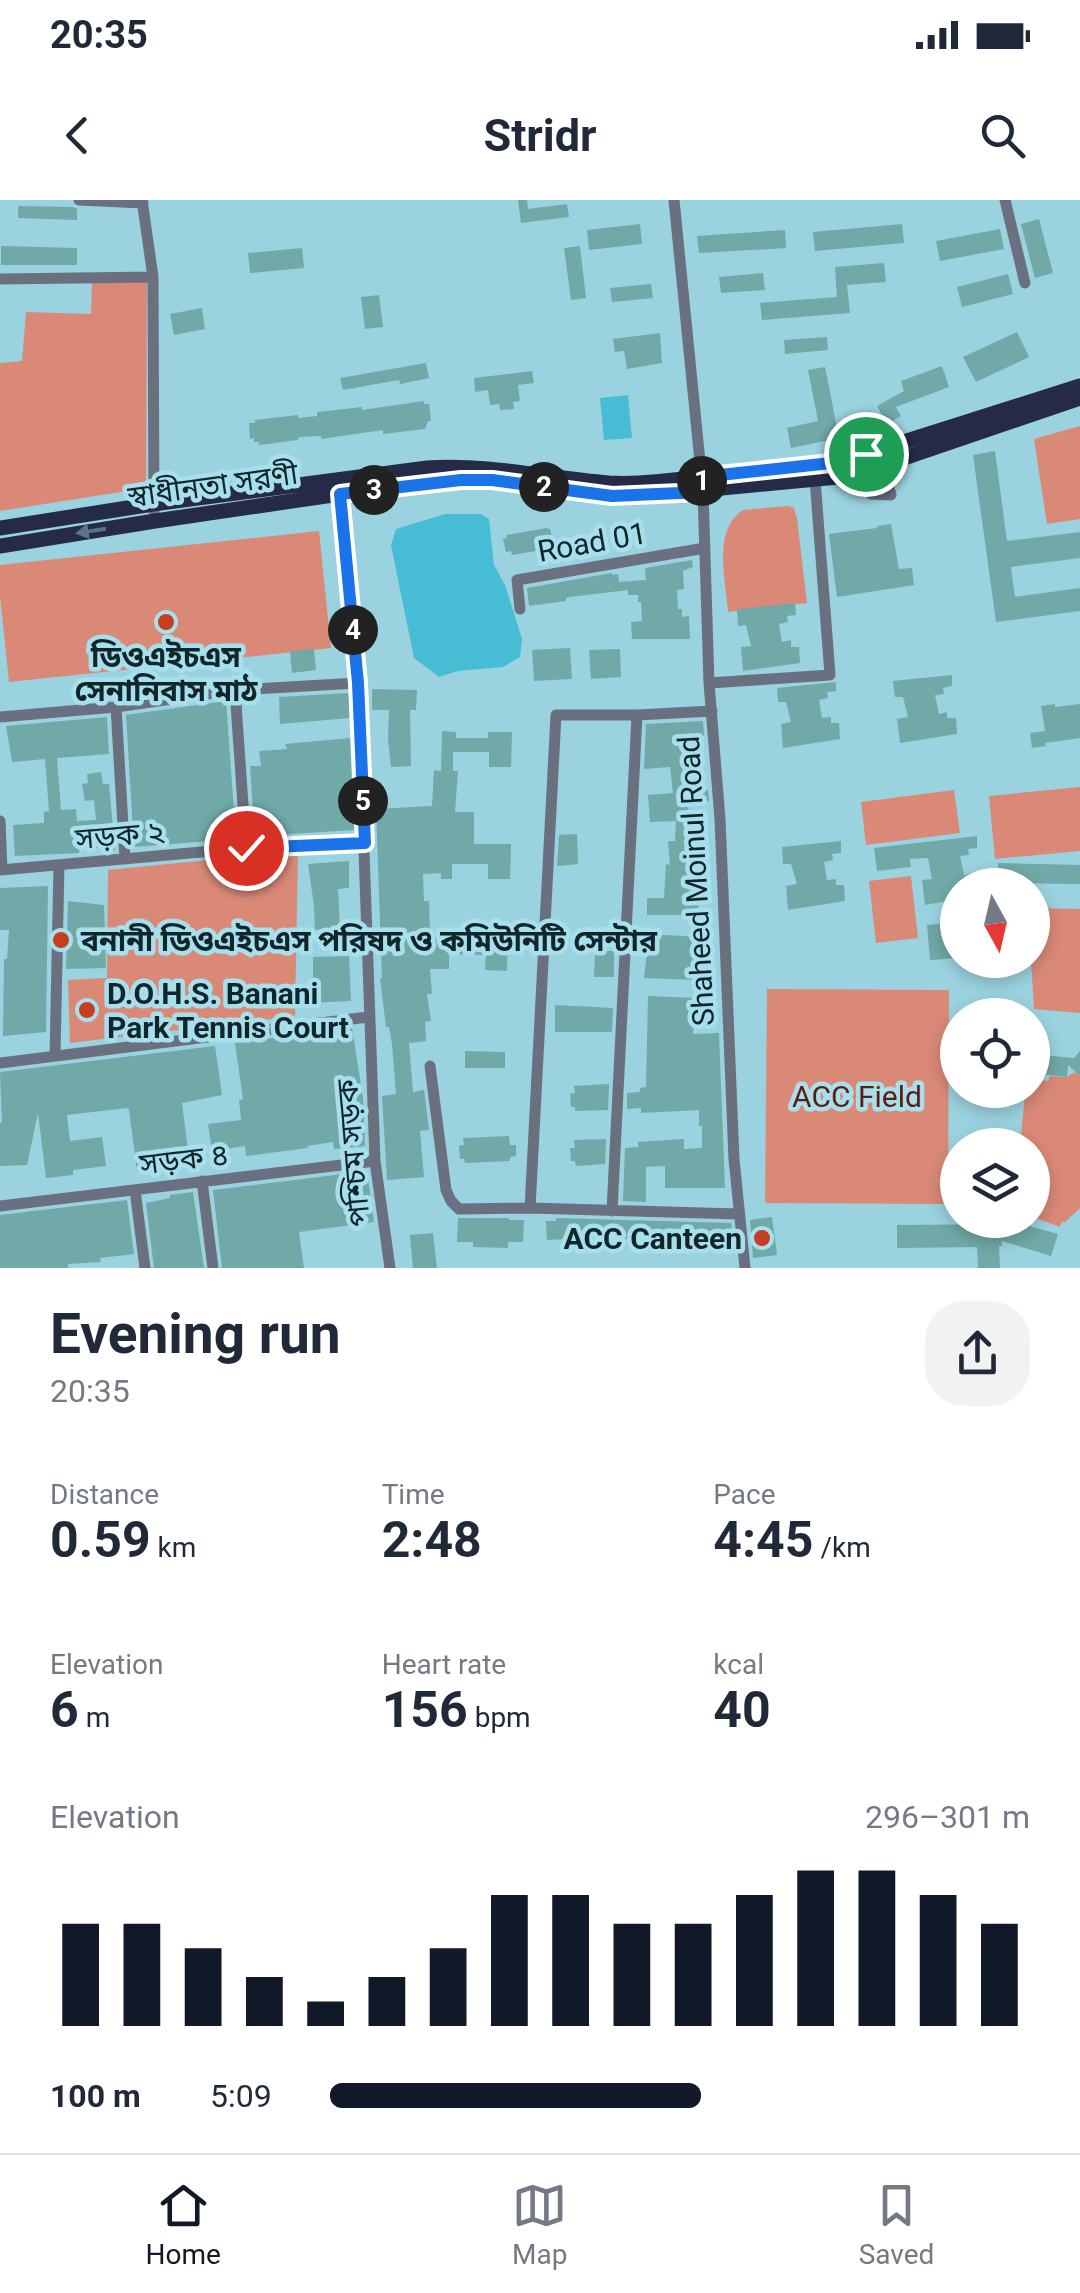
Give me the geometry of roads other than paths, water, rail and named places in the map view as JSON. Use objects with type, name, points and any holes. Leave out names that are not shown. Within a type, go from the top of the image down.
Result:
[{"type":"main road","name":"স্বাধীনতা সরণী","points":[[0,528],[461,480],[492,480],[612,496],[831,463],[1080,386]]},
{"type":"main road","name":"স্বাধীনতা সরণী","points":[[0,546],[154,512],[427,468],[491,468],[611,483],[814,479],[872,469],[1080,398]]},
{"type":"street","points":[[78,200],[143,201],[153,277],[154,512]]},
{"type":"street","name":"Shaheed Moinul Road","points":[[674,200],[702,484],[738,1214],[745,1268]]},
{"type":"street","points":[[1005,200],[1026,283]]},
{"type":"street","points":[[0,279],[153,277]]},
{"type":"street","points":[[870,494],[891,496],[874,438],[890,436]]},
{"type":"street","points":[[709,684],[830,675],[814,479]]},
{"type":"street","name":"পশ্চিম সড়ক","points":[[340,494],[358,683],[375,1161],[390,1268]]},
{"type":"street","name":"Road 01","points":[[520,609],[517,580],[705,548]]},
{"type":"street","points":[[0,717],[235,690],[358,683]]},
{"type":"street","points":[[235,690],[246,848]]},
{"type":"street","points":[[116,706],[125,859]]},
{"type":"street","points":[[530,1208],[556,715],[712,711]]},
{"type":"street","points":[[612,1211],[637,715]]},
{"type":"street","points":[[0,821],[1,870]]},
{"type":"street","name":"সড়ক ২","points":[[1,870],[246,848],[365,843]]},
{"type":"street","points":[[55,1056],[59,866]]},
{"type":"street","points":[[0,1064],[368,1017]]},
{"type":"street","points":[[430,1066],[446,1190],[459,1209],[738,1214]]},
{"type":"street","name":"সড়ক ৪","points":[[0,1206],[375,1161]]},
{"type":"street","points":[[202,1181],[213,1268]]},
{"type":"street","points":[[136,1190],[145,1268]]},
{"type":"water","points":[[628,395],[632,438],[604,440],[600,398]]},
{"type":"water","points":[[445,514],[481,514],[489,519],[494,565],[505,585],[522,639],[520,657],[503,667],[439,677],[414,658],[391,545],[396,529]]},
{"type":"place","name":"ডিওএইচএস সেনানিবাস মাঠ","points":[[166,622]]},
{"type":"place","name":"বনানী ডিওএইচএস পরিষদ ও কমিউনিটি সেন্টার","points":[[61,940]]},
{"type":"place","name":"D.O.H.S. Banani Park Tennis Court","points":[[87,1010]]},
{"type":"place","name":"ACC Canteen","points":[[762,1238]]},
{"type":"park label","name":"ACC Field","points":[[857,1096]]}]
